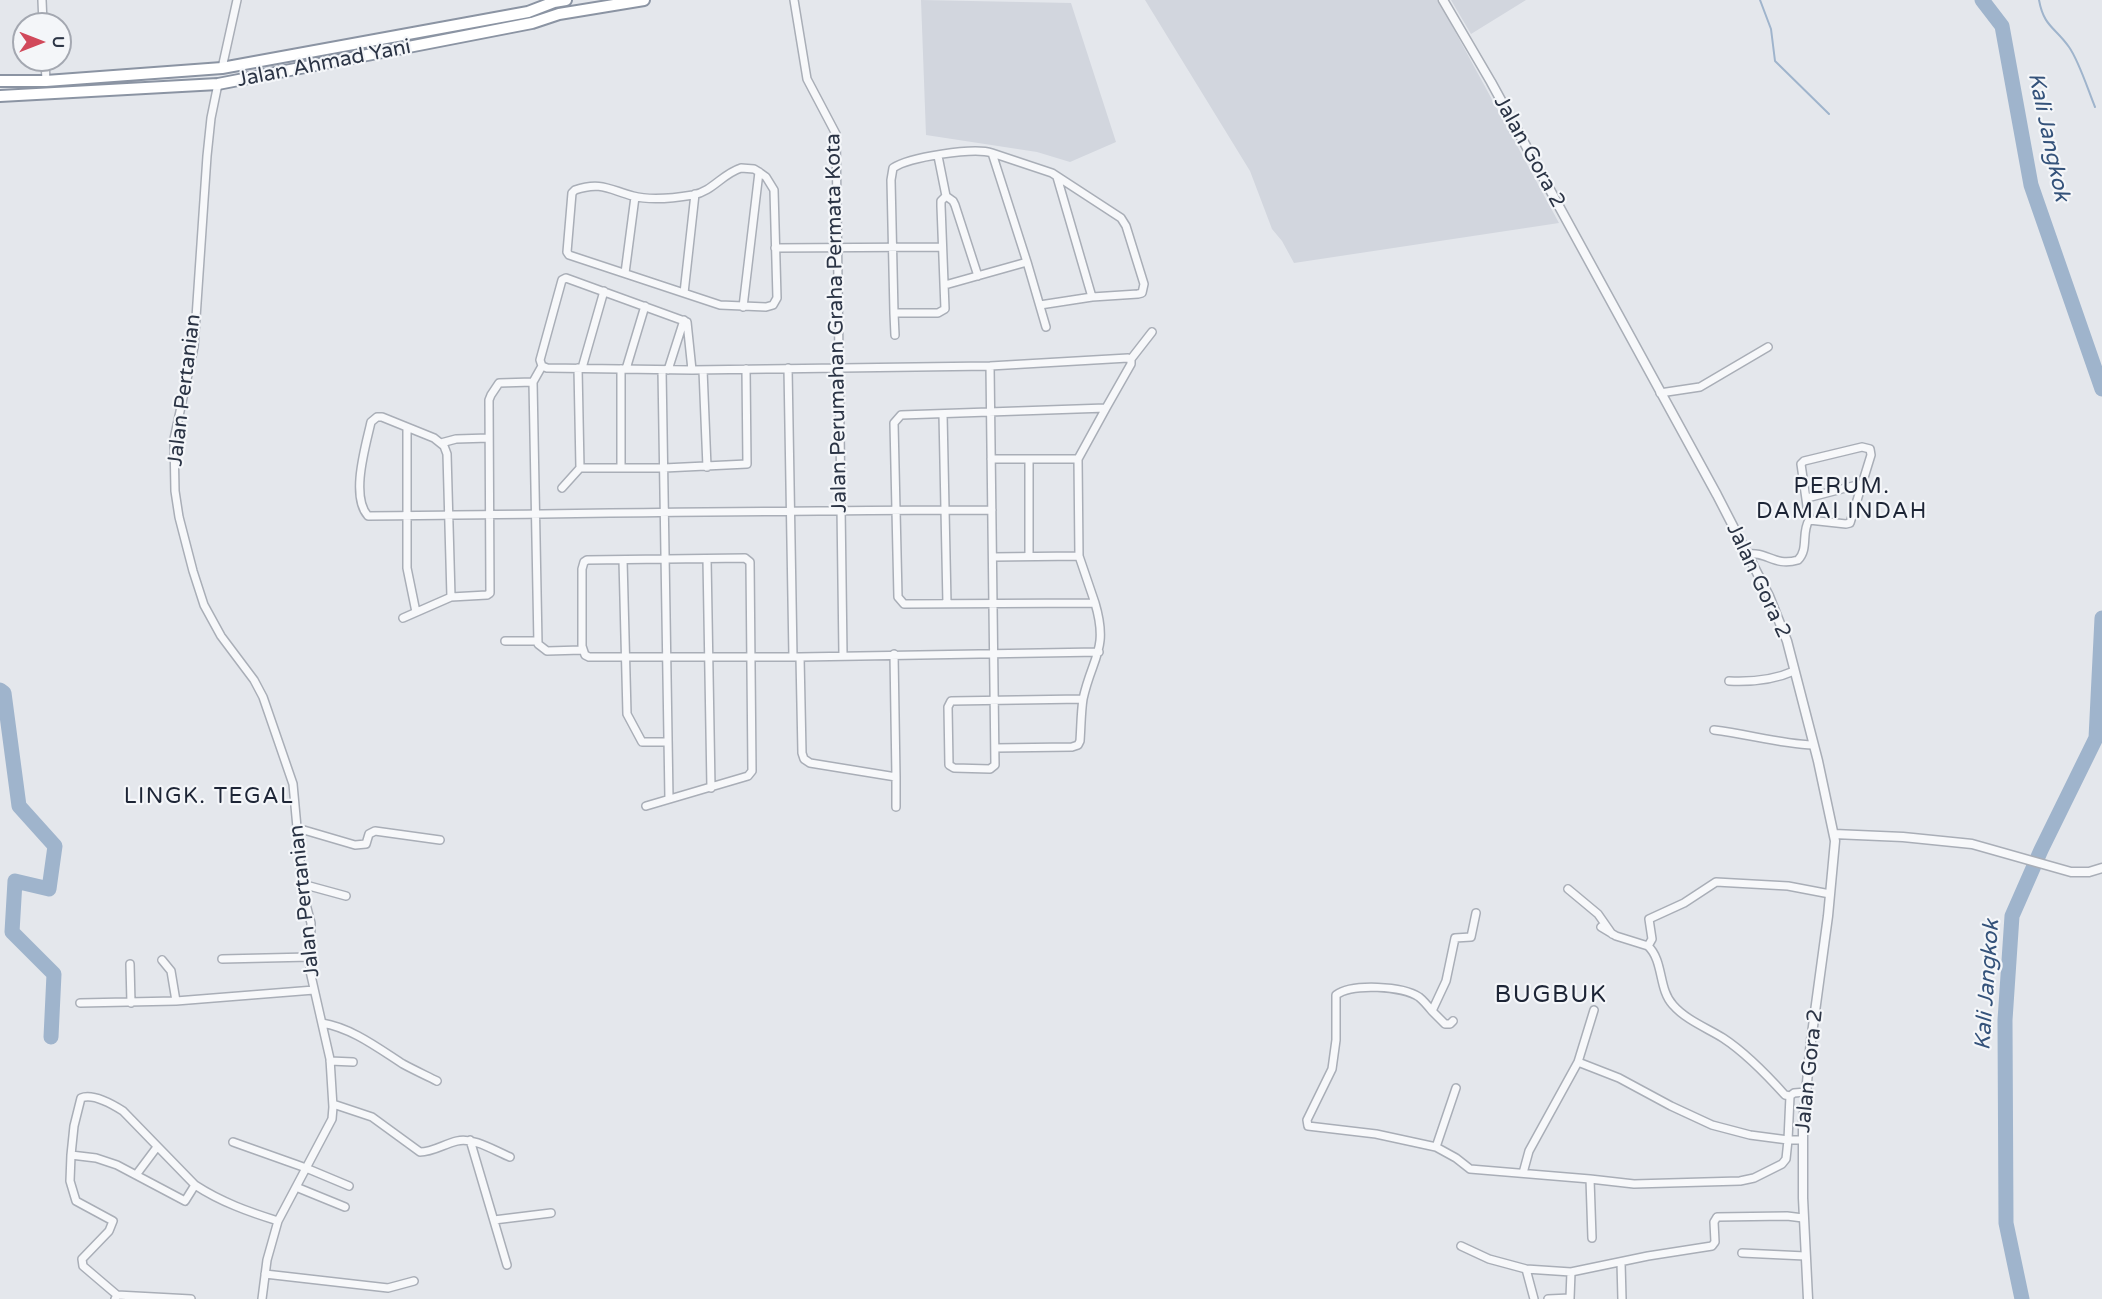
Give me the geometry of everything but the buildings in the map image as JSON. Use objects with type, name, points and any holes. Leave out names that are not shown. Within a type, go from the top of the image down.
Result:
[{"type":"highway","points":[[0,81],[45,81],[222,68],[531,12],[554,2],[566,0]]},
{"type":"highway","name":"Jalan Ahmad Yani","points":[[0,96],[218,84],[531,12],[559,14],[644,0]]},
{"type":"street","points":[[222,68],[237,0]]},
{"type":"street","name":"Jalan Perumahan Graha Permata Kota","points":[[794,0],[807,80],[835,129],[843,654]]},
{"type":"street","name":"Jalan Gora 2","points":[[1443,0],[1491,82],[1660,393],[1782,624],[1834,834],[1835,854],[1806,1092],[1803,1140],[1803,1218],[1808,1299]]},
{"type":"street","points":[[45,72],[45,81]]},
{"type":"street","name":"Jalan Pertanian","points":[[218,84],[207,156],[194,353],[174,439],[175,491],[187,550],[204,605],[216,629],[254,680],[267,706],[293,784],[302,884],[311,923],[310,971],[330,1061],[333,1104],[332,1119],[278,1221],[265,1274],[262,1299]]},
{"type":"street","points":[[895,335],[891,180],[893,168],[903,163],[968,151],[992,153],[1052,173],[1124,221],[1144,284],[1142,293],[1040,304]]},
{"type":"street","points":[[992,153],[1046,327]]},
{"type":"street","points":[[938,156],[946,196],[953,201],[978,276]]},
{"type":"street","points":[[741,168],[754,169],[766,177],[775,194],[775,303],[766,307],[720,305],[569,255],[567,252],[572,194],[578,189],[603,186],[634,196],[653,198],[695,194],[708,190],[730,171],[741,168]]},
{"type":"street","points":[[744,307],[759,172]]},
{"type":"street","points":[[1058,177],[1092,297]]},
{"type":"street","points":[[684,293],[695,194]]},
{"type":"street","points":[[625,273],[634,196]]},
{"type":"street","points":[[894,313],[942,312],[945,305],[945,285],[941,247],[941,201],[946,196]]},
{"type":"street","points":[[776,248],[941,247]]},
{"type":"street","points":[[945,285],[1027,262]]},
{"type":"street","points":[[582,650],[544,650],[538,644],[533,382],[542,366],[540,360],[562,280],[566,278],[684,320],[689,327],[692,370]]},
{"type":"street","points":[[561,488],[580,468],[580,368],[604,291]]},
{"type":"street","points":[[621,468],[623,369],[645,306]]},
{"type":"street","points":[[669,799],[664,514],[665,370],[684,320]]},
{"type":"street","points":[[995,748],[1072,747],[1080,741],[1083,699],[1099,652],[1101,624],[1079,556],[1078,459],[1131,360],[1152,332]]},
{"type":"street","points":[[1660,393],[1698,388],[1768,347]]},
{"type":"street","points":[[542,366],[547,368],[703,370],[990,366],[1128,358],[1131,360]]},
{"type":"street","points":[[990,366],[993,557],[993,604],[994,652],[994,701],[995,765],[990,769],[954,768],[948,761],[949,703],[953,700],[994,701],[1083,699]]},
{"type":"street","points":[[788,368],[790,510],[802,753],[804,759],[810,763],[896,777]]},
{"type":"street","points":[[580,468],[707,467],[747,464],[746,369]]},
{"type":"street","points":[[703,370],[707,467]]},
{"type":"street","points":[[403,618],[451,597],[490,593],[489,400],[496,386],[503,382],[533,382]]},
{"type":"street","points":[[1095,603],[904,604],[899,600],[894,423],[901,415],[1106,408]]},
{"type":"street","points":[[943,414],[947,604]]},
{"type":"street","points":[[451,597],[449,515],[447,454],[441,443],[434,438],[382,417],[374,417],[360,474],[360,492],[368,516],[407,515],[449,515],[490,515],[536,515],[664,514],[790,510],[992,510]]},
{"type":"street","points":[[407,428],[408,577],[417,612]]},
{"type":"street","points":[[441,443],[456,439],[489,438]]},
{"type":"street","points":[[1747,554],[1755,554],[1780,562],[1798,560],[1804,553],[1804,534],[1809,520],[1801,464],[1866,448],[1871,452],[1850,523],[1809,520]]},
{"type":"street","points":[[991,459],[1078,459]]},
{"type":"street","points":[[1029,460],[1029,556]]},
{"type":"street","points":[[1807,498],[1861,484]]},
{"type":"street","points":[[993,557],[1079,556]]},
{"type":"street","points":[[646,806],[748,776],[752,771],[751,657],[750,562],[745,558],[584,562],[582,569],[582,650],[589,657],[709,656],[751,657],[796,657],[843,654],[1099,652]]},
{"type":"street","points":[[707,559],[711,788]]},
{"type":"street","points":[[623,560],[628,718],[642,742],[668,742]]},
{"type":"street","points":[[505,641],[538,640]]},
{"type":"street","points":[[894,654],[896,807]]},
{"type":"street","points":[[1729,681],[1756,681],[1794,671]]},
{"type":"street","points":[[1714,730],[1754,735],[1779,742],[1813,745]]},
{"type":"street","points":[[297,828],[355,844],[366,844],[369,834],[375,831],[440,840]]},
{"type":"street","points":[[1834,834],[1903,837],[1972,844],[2079,873],[2102,868]]},
{"type":"street","points":[[1648,946],[1652,939],[1649,920],[1684,903],[1716,882],[1788,886],[1830,894]]},
{"type":"street","points":[[302,884],[346,896]]},
{"type":"street","points":[[1568,889],[1598,914],[1612,934]]},
{"type":"street","points":[[1432,1011],[1446,981],[1455,938],[1471,937],[1476,913]]},
{"type":"street","points":[[1601,927],[1612,934],[1648,946],[1655,956],[1665,994],[1675,1008],[1730,1043],[1785,1095],[1806,1092]]},
{"type":"street","points":[[222,959],[310,957]]},
{"type":"street","points":[[162,960],[171,971],[176,1001]]},
{"type":"street","points":[[130,964],[131,1003]]},
{"type":"street","points":[[1453,1021],[1445,1024],[1419,997],[1395,989],[1370,988],[1338,993],[1335,996],[1336,1041],[1332,1069],[1307,1124],[1311,1128],[1376,1134],[1436,1147],[1470,1169],[1634,1184],[1749,1179],[1782,1164],[1786,1159],[1790,1096]]},
{"type":"street","points":[[80,1003],[176,1001],[314,990]]},
{"type":"street","points":[[1523,1173],[1530,1151],[1578,1062],[1594,1010]]},
{"type":"street","points":[[322,1023],[333,1025],[360,1037],[401,1063],[436,1081]]},
{"type":"street","points":[[330,1061],[353,1062]]},
{"type":"street","points":[[1578,1062],[1619,1078],[1712,1125],[1750,1135],[1803,1140]]},
{"type":"street","points":[[1436,1147],[1456,1088]]},
{"type":"street","points":[[191,1299],[116,1297],[83,1266],[82,1259],[109,1231],[114,1221],[76,1201],[70,1180],[71,1155],[81,1098],[87,1096],[113,1104],[123,1111],[195,1185],[222,1200],[278,1221]]},
{"type":"street","points":[[333,1104],[372,1117],[420,1152],[456,1141],[470,1140],[510,1157]]},
{"type":"street","points":[[470,1140],[507,1266]]},
{"type":"street","points":[[232,1142],[306,1168],[348,1186]]},
{"type":"street","points":[[136,1175],[158,1147]]},
{"type":"street","points":[[71,1155],[111,1163],[185,1201],[195,1185]]},
{"type":"street","points":[[1590,1179],[1592,1238]]},
{"type":"street","points":[[296,1187],[345,1208]]},
{"type":"street","points":[[494,1220],[551,1213]]},
{"type":"street","points":[[1461,1246],[1497,1261],[1526,1269],[1571,1272],[1713,1245],[1715,1242],[1714,1222],[1717,1217],[1787,1216],[1803,1218]]},
{"type":"street","points":[[1742,1253],[1805,1256]]},
{"type":"street","points":[[1621,1262],[1622,1299]]},
{"type":"street","points":[[1526,1269],[1534,1299]]},
{"type":"street","points":[[1548,1299],[1570,1298],[1571,1272]]},
{"type":"street","points":[[265,1274],[388,1288],[414,1281]]},
{"type":"shaded area","points":[[921,0],[1071,3],[1116,142],[1070,162],[1037,152],[926,135]]},
{"type":"shaded area","points":[[1145,0],[1438,0],[1559,223],[1294,263],[1282,241],[1272,229],[1250,171]]},
{"type":"shaded area","points":[[1451,0],[1526,0],[1471,34]]},
{"type":"waterway","points":[[1760,0],[1771,29],[1775,61],[1829,114]]},
{"type":"waterway","name":"Kali Jangkok","points":[[1982,0],[2002,26],[2031,185],[2102,389]]},
{"type":"waterway","points":[[2039,0],[2047,21],[2073,53],[2095,107]]},
{"type":"waterway","name":"Kali Jangkok","points":[[2022,1299],[2006,1223],[2005,1020],[2012,916],[2041,850],[2096,738],[2102,618]]},
{"type":"waterway","points":[[0,690],[4,693],[19,806],[55,846],[49,889],[15,881],[12,932],[54,974],[51,1037]]},
{"type":"district","name":"PERUM. DAMAI INDAH","points":[[1842,500]]},
{"type":"district","name":"LINGK. TEGAL","points":[[209,797]]},
{"type":"district","name":"BUGBUK","points":[[1551,996]]}]
